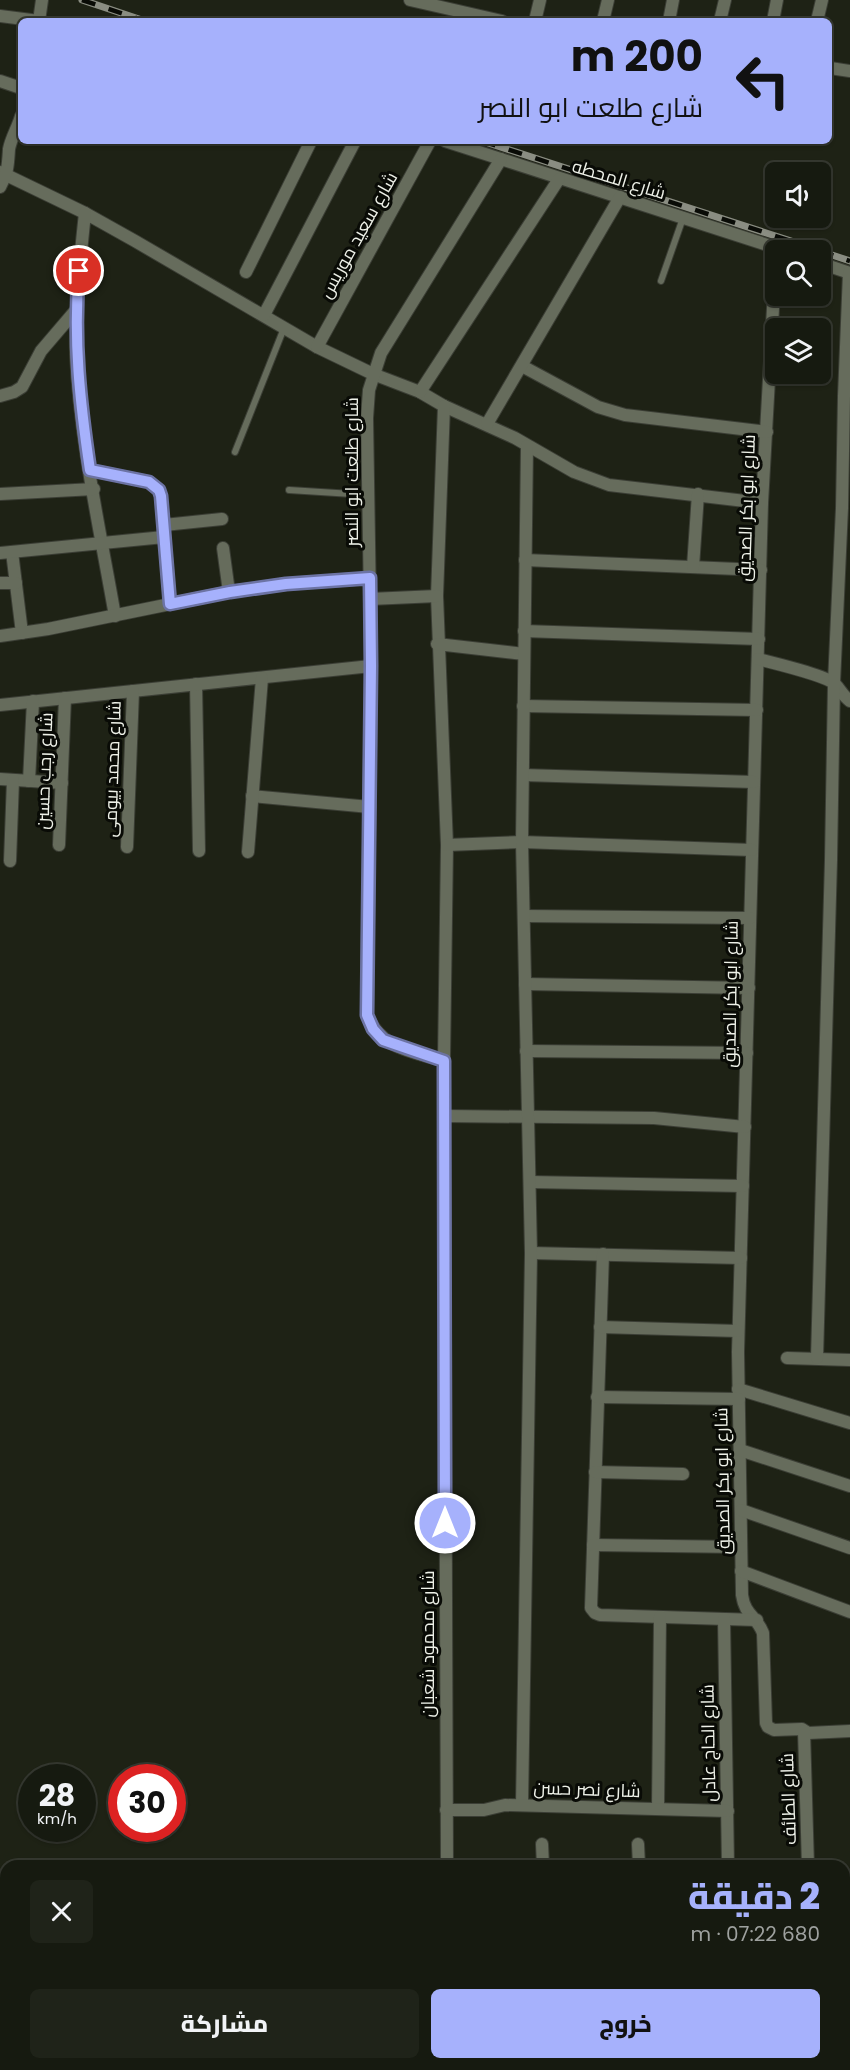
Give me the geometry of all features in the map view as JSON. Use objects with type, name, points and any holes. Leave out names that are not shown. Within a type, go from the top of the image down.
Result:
[{"type":"street","points":[[39,18],[42,0]]},
{"type":"street","points":[[411,0],[488,18]]},
{"type":"street","points":[[469,14],[474,0]]},
{"type":"street","points":[[536,18],[540,0]]},
{"type":"street","points":[[604,18],[608,0]]},
{"type":"street","points":[[670,18],[673,0]]},
{"type":"street","points":[[721,18],[725,0]]},
{"type":"street","points":[[774,18],[777,0]]},
{"type":"street","points":[[818,18],[822,0]]},
{"type":"street","points":[[0,16],[18,18]]},
{"type":"street","points":[[832,68],[850,70]]},
{"type":"street","points":[[0,81],[18,87]]},
{"type":"street","points":[[18,123],[5,151],[2,178],[85,213],[317,347],[373,374],[420,392],[444,406],[515,438],[574,472],[609,485],[762,503]]},
{"type":"street","points":[[246,272],[310,144]]},
{"type":"street","points":[[264,315],[353,144]]},
{"type":"street","name":"شارع سعيد موريس","points":[[317,347],[428,144]]},
{"type":"street","name":"شارع المحطه","points":[[454,144],[765,246]]},
{"type":"street","name":"شارع طلعت ابو النصر","points":[[444,1061],[383,1040],[373,1029],[367,1015],[371,666],[367,418],[369,390],[381,353],[501,159]]},
{"type":"street","points":[[420,392],[559,179]]},
{"type":"street","points":[[487,424],[620,197]]},
{"type":"street","points":[[85,213],[76,310],[80,400],[115,616]]},
{"type":"street","points":[[817,1358],[831,883],[834,683],[850,273],[831,267]]},
{"type":"street","name":"شارع ابو بكر الصديق","points":[[775,306],[762,503],[738,1331],[741,1570],[744,1607],[757,1620],[763,1633],[766,1722],[768,1727],[774,1730],[804,1731]]},
{"type":"street","points":[[0,396],[22,387],[41,351],[76,310]]},
{"type":"street","points":[[522,366],[598,406],[625,415],[767,432]]},
{"type":"street","name":"شارع محمود شعبان","points":[[444,406],[437,644],[447,845],[444,1061],[447,1860]]},
{"type":"street","points":[[522,1805],[531,1253],[522,842],[527,446]]},
{"type":"street","points":[[90,470],[149,482],[154,485],[161,496],[170,604]]},
{"type":"street","points":[[0,494],[94,489]]},
{"type":"street","points":[[693,567],[698,494]]},
{"type":"street","points":[[22,633],[16,584],[6,553],[103,543],[222,519]]},
{"type":"street","points":[[224,548],[230,592]]},
{"type":"street","points":[[525,560],[761,570]]},
{"type":"street","points":[[0,636],[115,616],[230,592],[286,584],[370,578]]},
{"type":"street","points":[[0,583],[16,584]]},
{"type":"street","points":[[370,599],[437,596]]},
{"type":"street","points":[[524,631],[759,639]]},
{"type":"street","points":[[437,644],[524,654]]},
{"type":"street","points":[[758,659],[834,683],[840,693],[850,701]]},
{"type":"street","points":[[0,705],[371,666]]},
{"type":"street","points":[[248,852],[262,678]]},
{"type":"street","points":[[196,684],[199,851]]},
{"type":"street","name":"شارع محمد بيومى","points":[[127,847],[133,691]]},
{"type":"street","name":"شارع رجب حسين","points":[[59,845],[65,698]]},
{"type":"street","points":[[29,781],[33,701]]},
{"type":"street","points":[[523,706],[757,710]]},
{"type":"street","points":[[523,775],[754,782]]},
{"type":"street","points":[[10,861],[6,780],[62,783]]},
{"type":"street","points":[[252,796],[370,807]]},
{"type":"street","points":[[447,845],[522,842],[752,850]]},
{"type":"street","points":[[524,916],[750,918]]},
{"type":"street","points":[[525,984],[749,988]]},
{"type":"street","points":[[526,1051],[747,1053]]},
{"type":"street","points":[[444,1116],[654,1118],[745,1126]]},
{"type":"street","points":[[530,1182],[743,1186]]},
{"type":"street","points":[[531,1253],[741,1258]]},
{"type":"street","points":[[603,1254],[591,1608],[600,1615],[757,1620]]},
{"type":"street","points":[[600,1327],[738,1331]]},
{"type":"street","points":[[788,1358],[850,1360]]},
{"type":"street","points":[[597,1397],[739,1394],[850,1423]]},
{"type":"street","points":[[740,1450],[850,1486]]},
{"type":"street","points":[[595,1472],[683,1474]]},
{"type":"street","points":[[741,1510],[850,1548]]},
{"type":"street","points":[[593,1545],[741,1547]]},
{"type":"street","points":[[741,1570],[850,1612]]},
{"type":"street","points":[[658,1809],[660,1617]]},
{"type":"street","name":"شارع الحاج عادل","points":[[724,1619],[728,1860]]},
{"type":"street","points":[[804,1731],[850,1731]]},
{"type":"street","name":"شارع الطائف","points":[[804,1731],[808,1860]]},
{"type":"street","name":"شارع نصر حسن","points":[[446,1810],[484,1810],[505,1805],[522,1805],[728,1811]]},
{"type":"street","points":[[542,1844],[543,1860]]},
{"type":"street","points":[[638,1844],[639,1860]]},
{"type":"lane","points":[[661,281],[683,218]]},
{"type":"lane","points":[[235,452],[285,327]]},
{"type":"lane","points":[[289,490],[368,495]]},
{"type":"railway","points":[[82,0],[136,18]]},
{"type":"railway","points":[[491,144],[788,240]]},
{"type":"railway","points":[[831,255],[850,261]]},
{"type":"route","points":[[79,271],[76,355],[90,470],[149,482],[159,490],[170,604],[286,584],[370,578],[367,1015],[373,1029],[383,1040],[444,1061],[445,1523]]}]
